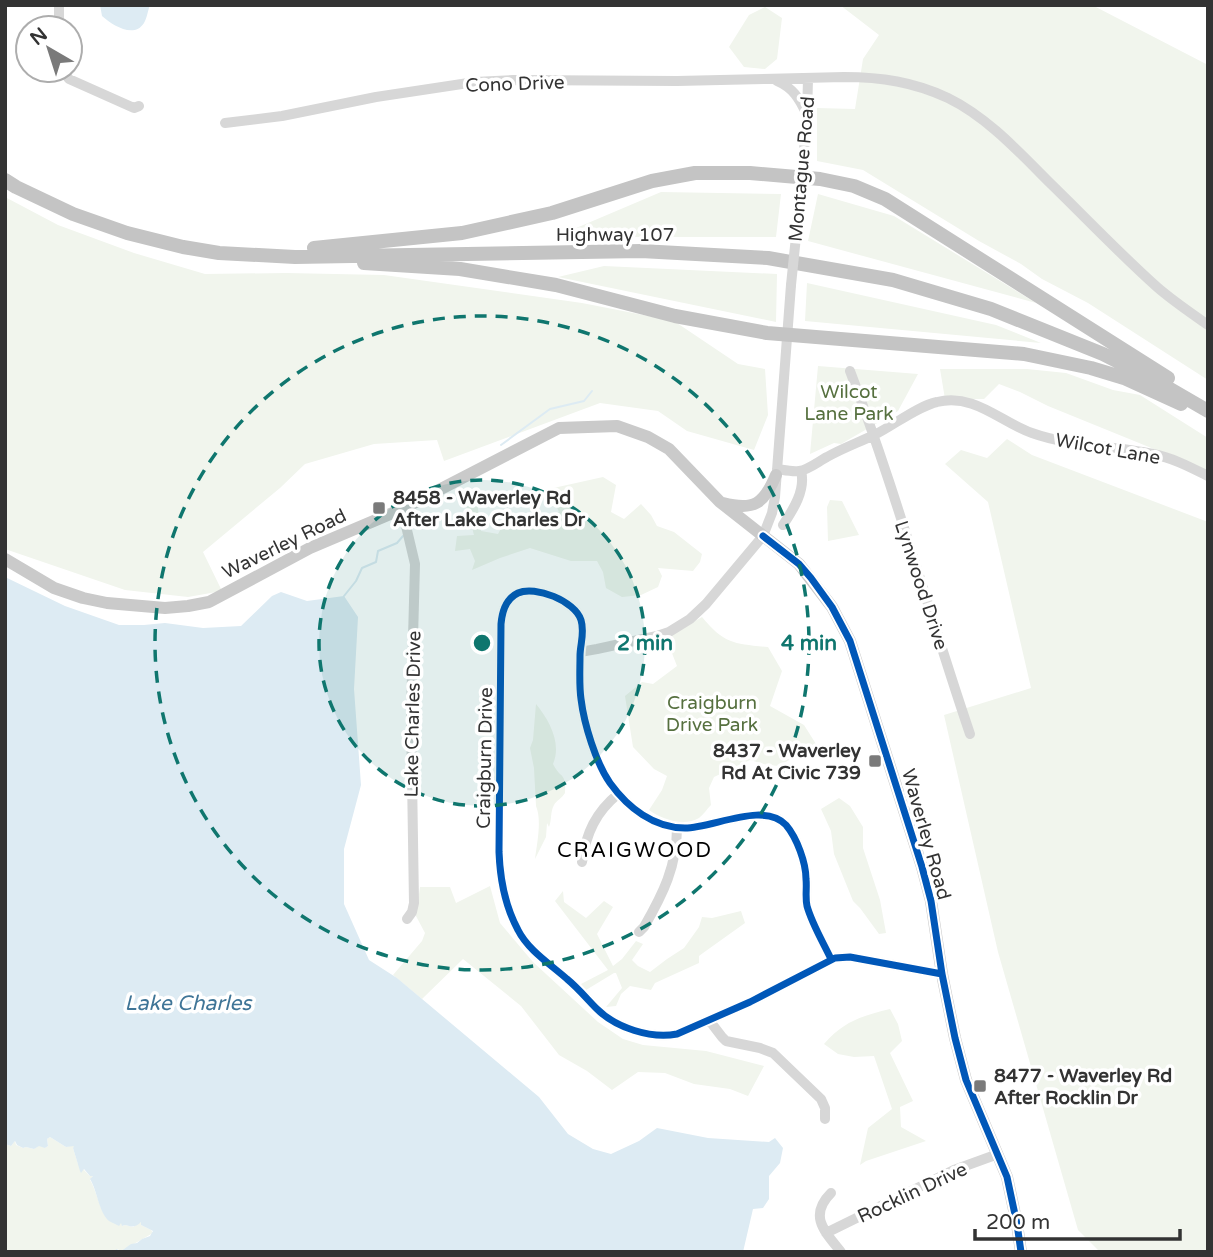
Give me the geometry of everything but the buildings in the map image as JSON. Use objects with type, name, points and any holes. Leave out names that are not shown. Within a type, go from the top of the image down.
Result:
[{"type":"highway","points":[[219,253],[309,248],[462,233],[552,213],[652,181],[695,173],[750,173],[820,179],[854,186],[885,199],[1208,404]]},
{"type":"highway","name":"Highway 107","points":[[5,180],[72,214],[127,233],[219,253],[295,257],[641,251],[768,258],[837,269],[893,280],[991,309],[1047,330],[1103,354],[1208,411]]},
{"type":"highway","points":[[295,257],[474,272],[556,285],[675,316],[767,333],[1024,354],[1091,368],[1124,379],[1208,417]]},
{"type":"main road","name":"Waverley Road","points":[[5,559],[54,588],[83,598],[143,607],[188,606],[209,602],[310,548],[402,509],[559,428],[617,426],[648,437],[669,449],[720,502],[799,564],[832,607],[850,641],[922,867],[966,1080],[1007,1177],[1021,1252]]},
{"type":"main road","points":[[720,502],[740,506],[760,501],[765,498],[777,472]]},
{"type":"street","name":"Montague Road","points":[[763,536],[774,504],[808,79],[868,77],[899,81],[932,91],[969,110],[1016,149],[1158,288],[1208,325]]},
{"type":"street","points":[[770,79],[794,91],[807,116]]},
{"type":"street","name":"Cono Drive","points":[[225,123],[282,117],[376,97],[475,82],[808,79]]},
{"type":"street","points":[[79,84],[134,108],[139,106]]},
{"type":"street","name":"Lynwood Drive","points":[[850,371],[874,435],[971,734]]},
{"type":"street","name":"Wilcot Lane","points":[[801,471],[924,407],[937,402],[959,401],[983,407],[1021,429],[1038,435],[1076,445],[1152,454],[1177,461],[1208,476]]},
{"type":"street","points":[[777,472],[801,471],[803,478],[801,491],[783,525]]},
{"type":"street","name":"Lake Charles Drive","points":[[402,509],[415,564],[411,713],[414,906],[407,919]]},
{"type":"street","points":[[580,652],[657,636],[683,624],[701,610],[763,536]]},
{"type":"street","name":"Craigburn Drive","points":[[831,959],[808,907],[806,876],[797,845],[788,828],[780,820],[760,814],[708,825],[677,827],[653,821],[634,809],[608,780],[587,725],[581,699],[581,618],[569,604],[532,591],[520,592],[509,599],[503,610],[501,624],[499,852],[503,887],[512,918],[519,931],[533,949],[579,989],[597,1010],[615,1022],[635,1030],[669,1035],[750,1002],[831,959],[850,957],[942,974]]},
{"type":"street","points":[[582,862],[586,839],[594,821],[618,794]]},
{"type":"street","points":[[639,932],[667,883],[674,856],[677,827]]},
{"type":"street","points":[[709,1020],[726,1041],[760,1048],[777,1056],[821,1099],[825,1108],[825,1119]]},
{"type":"street","name":"Rocklin Drive","points":[[826,1233],[954,1170],[998,1154]]},
{"type":"street","points":[[831,1193],[820,1212],[821,1225],[841,1252]]},
{"type":"green space","points":[[840,5],[1092,5],[1208,65],[1208,380],[1088,303],[1042,279],[863,170],[817,161],[817,108],[855,109],[863,59],[879,35]]},
{"type":"green space","points":[[765,7],[782,18],[777,59],[765,69],[744,67],[729,47],[749,15]]},
{"type":"green space","points":[[661,192],[781,194],[776,237],[555,237]]},
{"type":"green space","points":[[818,194],[894,216],[1036,303],[808,241]]},
{"type":"green space","points":[[5,197],[58,225],[134,253],[205,274],[384,275],[582,303],[674,321],[738,364],[765,369],[768,415],[754,450],[687,431],[658,411],[600,403],[444,461],[437,440],[374,444],[305,464],[203,552],[222,591],[188,597],[125,590],[5,549]]},
{"type":"green space","points":[[604,266],[777,274],[776,322],[558,277]]},
{"type":"green space","points":[[807,283],[996,325],[1041,343],[805,321]]},
{"type":"green space","name":"Wilcot Lane Park","points":[[818,366],[918,374],[898,411],[841,444],[834,443],[810,454]]},
{"type":"green space","points":[[940,369],[1027,369],[1066,373],[1113,390],[1140,395],[1208,438],[1208,471],[999,384],[984,399],[945,399]]},
{"type":"green space","points":[[1007,439],[1032,455],[1208,522],[1208,1252],[1100,1252],[1078,1230],[998,952],[944,715],[1031,688],[988,502],[945,464],[961,450],[987,458]]},
{"type":"green space","points":[[603,477],[616,485],[611,512],[624,519],[641,504],[657,526],[674,532],[702,554],[693,571],[658,568],[662,576],[658,587],[641,595],[622,597],[606,588],[603,572],[597,561],[571,561],[530,548],[472,570],[475,561],[470,549],[455,551],[457,536],[474,535],[465,501],[471,495],[478,493],[481,531],[498,534],[504,523],[515,516],[527,529],[559,512],[549,489]]},
{"type":"green space","points":[[830,500],[842,501],[859,535],[828,541],[827,507]]},
{"type":"green space","name":"Craigburn Drive Park","points":[[702,617],[724,638],[747,645],[768,647],[782,671],[770,706],[804,725],[816,744],[779,766],[750,760],[714,777],[709,788],[711,805],[699,818],[680,822],[666,819],[649,810],[662,790],[667,776],[654,769],[633,747],[625,696],[642,682],[653,684],[677,666],[666,638]]},
{"type":"green space","points":[[536,704],[553,732],[556,748],[553,764],[564,778],[565,793],[553,808],[549,827],[547,823],[546,837],[535,859],[539,818],[530,748]]},
{"type":"green space","points":[[839,798],[850,806],[863,827],[863,848],[880,900],[886,933],[879,934],[853,901],[834,854],[831,831],[821,809]]},
{"type":"green space","points":[[490,886],[500,923],[533,962],[598,1022],[623,1039],[643,1045],[706,1051],[764,1066],[748,1096],[730,1089],[694,1084],[665,1073],[638,1072],[612,1090],[559,1055],[521,1006],[463,959],[422,999],[393,975],[422,941],[425,933],[416,916],[420,887],[450,887],[456,903]]},
{"type":"green space","points":[[563,891],[564,902],[586,918],[604,901],[613,907],[597,934],[613,966],[636,941],[643,944],[632,960],[650,972],[684,948],[699,927],[702,917],[712,918],[741,911],[745,923],[699,956],[699,963],[655,983],[651,990],[630,986],[621,994],[616,1006],[606,1007],[622,988],[616,973],[586,990],[581,984],[608,970],[555,901]]},
{"type":"green space","points":[[890,1009],[898,1024],[902,1041],[890,1053],[913,1101],[900,1107],[901,1127],[926,1141],[860,1165],[868,1128],[892,1109],[874,1056],[854,1057],[838,1054],[824,1044],[854,1020]]},
{"type":"green space","points":[[50,1137],[66,1147],[75,1146],[73,1148],[78,1164],[93,1176],[90,1180],[101,1208],[109,1219],[122,1223],[122,1226],[133,1227],[141,1222],[141,1225],[153,1233],[120,1252],[118,1249],[112,1252],[5,1252],[5,1144],[11,1146],[15,1141],[16,1145],[23,1148],[45,1148]]},
{"type":"water","points":[[100,5],[150,5],[140,28],[129,30],[102,16]]},
{"type":"water","name":"Lake Charles","points":[[5,577],[65,606],[119,625],[165,623],[203,628],[241,626],[272,596],[281,592],[307,601],[344,596],[358,617],[354,689],[361,785],[344,849],[344,904],[369,960],[397,978],[539,1097],[568,1134],[593,1149],[611,1154],[639,1141],[657,1128],[708,1138],[769,1142],[775,1138],[783,1148],[780,1163],[769,1176],[769,1199],[763,1208],[753,1209],[743,1252],[120,1252],[150,1236],[153,1231],[141,1225],[141,1222],[133,1226],[122,1226],[121,1223],[119,1226],[109,1221],[100,1207],[90,1179],[93,1176],[84,1169],[81,1173],[74,1146],[66,1147],[50,1137],[45,1148],[23,1148],[15,1141],[11,1146],[5,1144]]},
{"type":"waterway","points":[[501,445],[550,409],[584,401],[592,391]]},
{"type":"waterway","points":[[344,596],[362,568],[376,562],[378,551],[397,543],[403,536]]},
{"type":"cycle path","points":[[763,536],[799,564],[811,578],[832,607],[850,641],[922,867],[931,901],[955,1038],[966,1080],[1007,1177],[1021,1252]]},
{"type":"cycle path","points":[[831,959],[809,913],[803,858],[786,825],[776,818],[752,815],[696,827],[674,827],[652,820],[633,808],[605,775],[588,731],[580,694],[583,629],[577,613],[563,601],[544,593],[525,591],[510,599],[503,610],[501,624],[499,852],[504,892],[513,921],[527,944],[605,1016],[624,1027],[645,1033],[677,1034],[750,1002],[835,958],[850,957],[942,974]]},
{"type":"place","name":"8458 - Waverley Rd After Lake Charles Dr","points":[[379,508]]},
{"type":"place","name":"8437 - Waverley Rd At Civic 739","points":[[875,761]]},
{"type":"place","name":"8477 - Waverley Rd After Rocklin Dr","points":[[980,1086]]},
{"type":"district","name":"CRAIGWOOD","points":[[635,850]]}]
